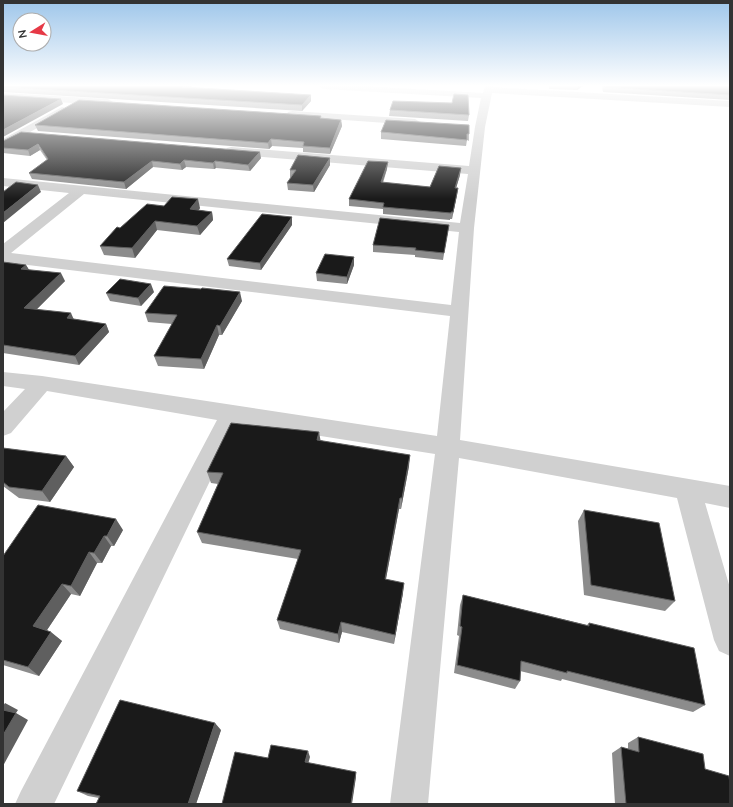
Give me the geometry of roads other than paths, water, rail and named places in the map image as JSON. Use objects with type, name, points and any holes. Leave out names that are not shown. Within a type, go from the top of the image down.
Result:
[{"type":"street","points":[[3,144],[39,124]]},
{"type":"street","points":[[408,804],[448,447],[467,228],[474,171],[477,124]]},
{"type":"street","points":[[21,134],[44,136]]},
{"type":"street","points":[[220,150],[474,171]]},
{"type":"street","points":[[3,182],[80,191],[467,228]]},
{"type":"street","points":[[3,252],[80,191]]},
{"type":"street","points":[[3,257],[460,312]]},
{"type":"street","points":[[3,379],[42,383],[448,447],[730,497]]},
{"type":"street","points":[[3,428],[42,383]]},
{"type":"street","points":[[34,804],[231,414]]},
{"type":"street","points":[[688,490],[723,592],[730,640]]}]
